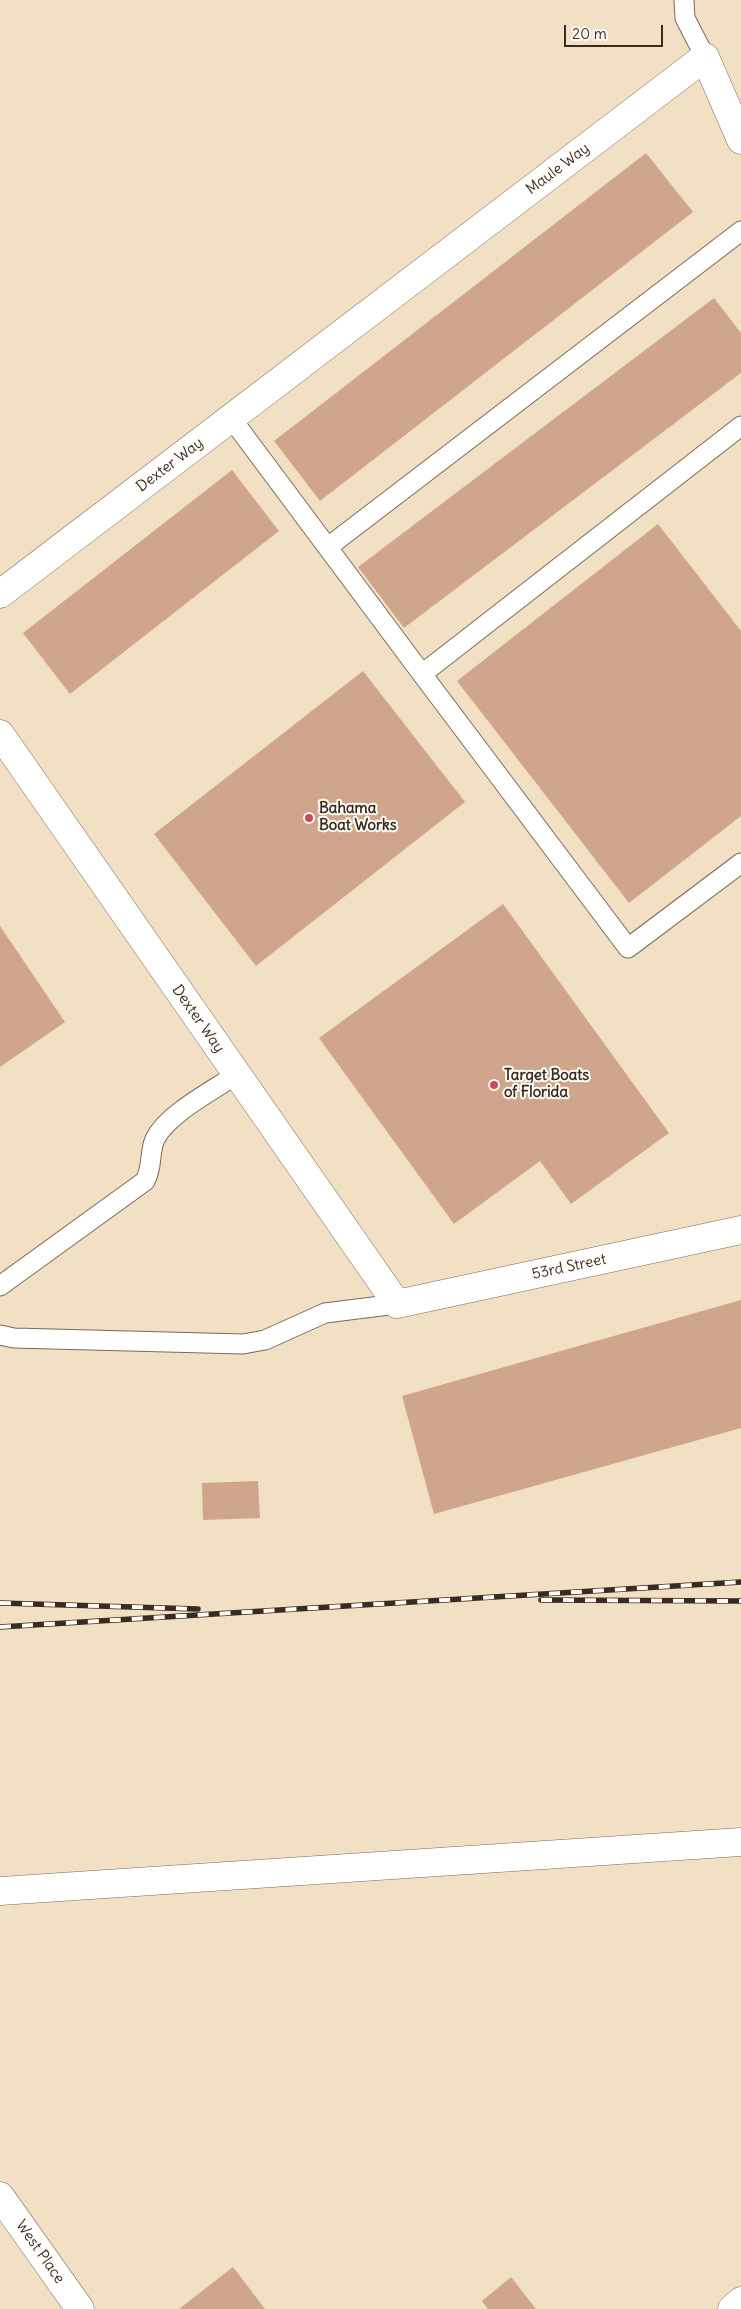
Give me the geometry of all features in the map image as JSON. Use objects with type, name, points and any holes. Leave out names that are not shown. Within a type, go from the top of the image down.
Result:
[{"type":"street","points":[[705,57],[741,140]]},
{"type":"street","name":"Maule Way","points":[[339,336],[705,57]]},
{"type":"street","name":"Dexter Way","points":[[0,594],[339,336]]},
{"type":"street","name":"Dexter Way","points":[[0,734],[397,1304]]},
{"type":"street","name":"53rd Street","points":[[397,1304],[741,1230]]},
{"type":"street","points":[[0,1891],[741,1842]]},
{"type":"street","name":"West Place","points":[[0,2196],[80,2309]]},
{"type":"street","points":[[732,2309],[741,2301]]},
{"type":"lane","points":[[684,0],[685,18],[705,57]]},
{"type":"lane","points":[[328,547],[741,231]]},
{"type":"lane","points":[[231,418],[628,948],[741,863]]},
{"type":"lane","points":[[422,674],[741,426]]},
{"type":"lane","points":[[0,1286],[146,1181],[152,1163],[154,1141],[160,1131],[173,1118],[237,1074]]},
{"type":"lane","points":[[0,1335],[14,1338],[243,1344],[266,1340],[325,1313],[397,1304]]},
{"type":"building","points":[[646,153],[693,212],[320,501],[274,441]]},
{"type":"building","points":[[714,298],[741,333],[741,373],[404,628],[358,567]]},
{"type":"building","points":[[232,470],[279,531],[70,694],[23,633]]},
{"type":"building","points":[[658,524],[741,631],[741,816],[629,903],[457,681]]},
{"type":"building","name":"Bahama Boat Works","points":[[363,671],[465,802],[256,966],[154,834]]},
{"type":"building","name":"Target Boats of Florida","points":[[503,904],[669,1133],[571,1204],[540,1161],[454,1224],[319,1038]]},
{"type":"building","points":[[0,926],[65,1022],[0,1067]]},
{"type":"building","points":[[741,1300],[741,1428],[434,1514],[402,1396]]},
{"type":"building","points":[[258,1481],[260,1518],[203,1520],[202,1483]]},
{"type":"building","points":[[233,2267],[265,2309],[179,2309]]},
{"type":"building","points":[[511,2277],[536,2309],[488,2309],[482,2301]]},
{"type":"railway","points":[[0,1627],[741,1582]]},
{"type":"railway","points":[[541,1600],[741,1601]]},
{"type":"railway","points":[[0,1603],[198,1609]]},
{"type":"place","name":"Bahama Boat Works","points":[[309,818]]},
{"type":"place","name":"Target Boats of Florida","points":[[494,1085]]}]
